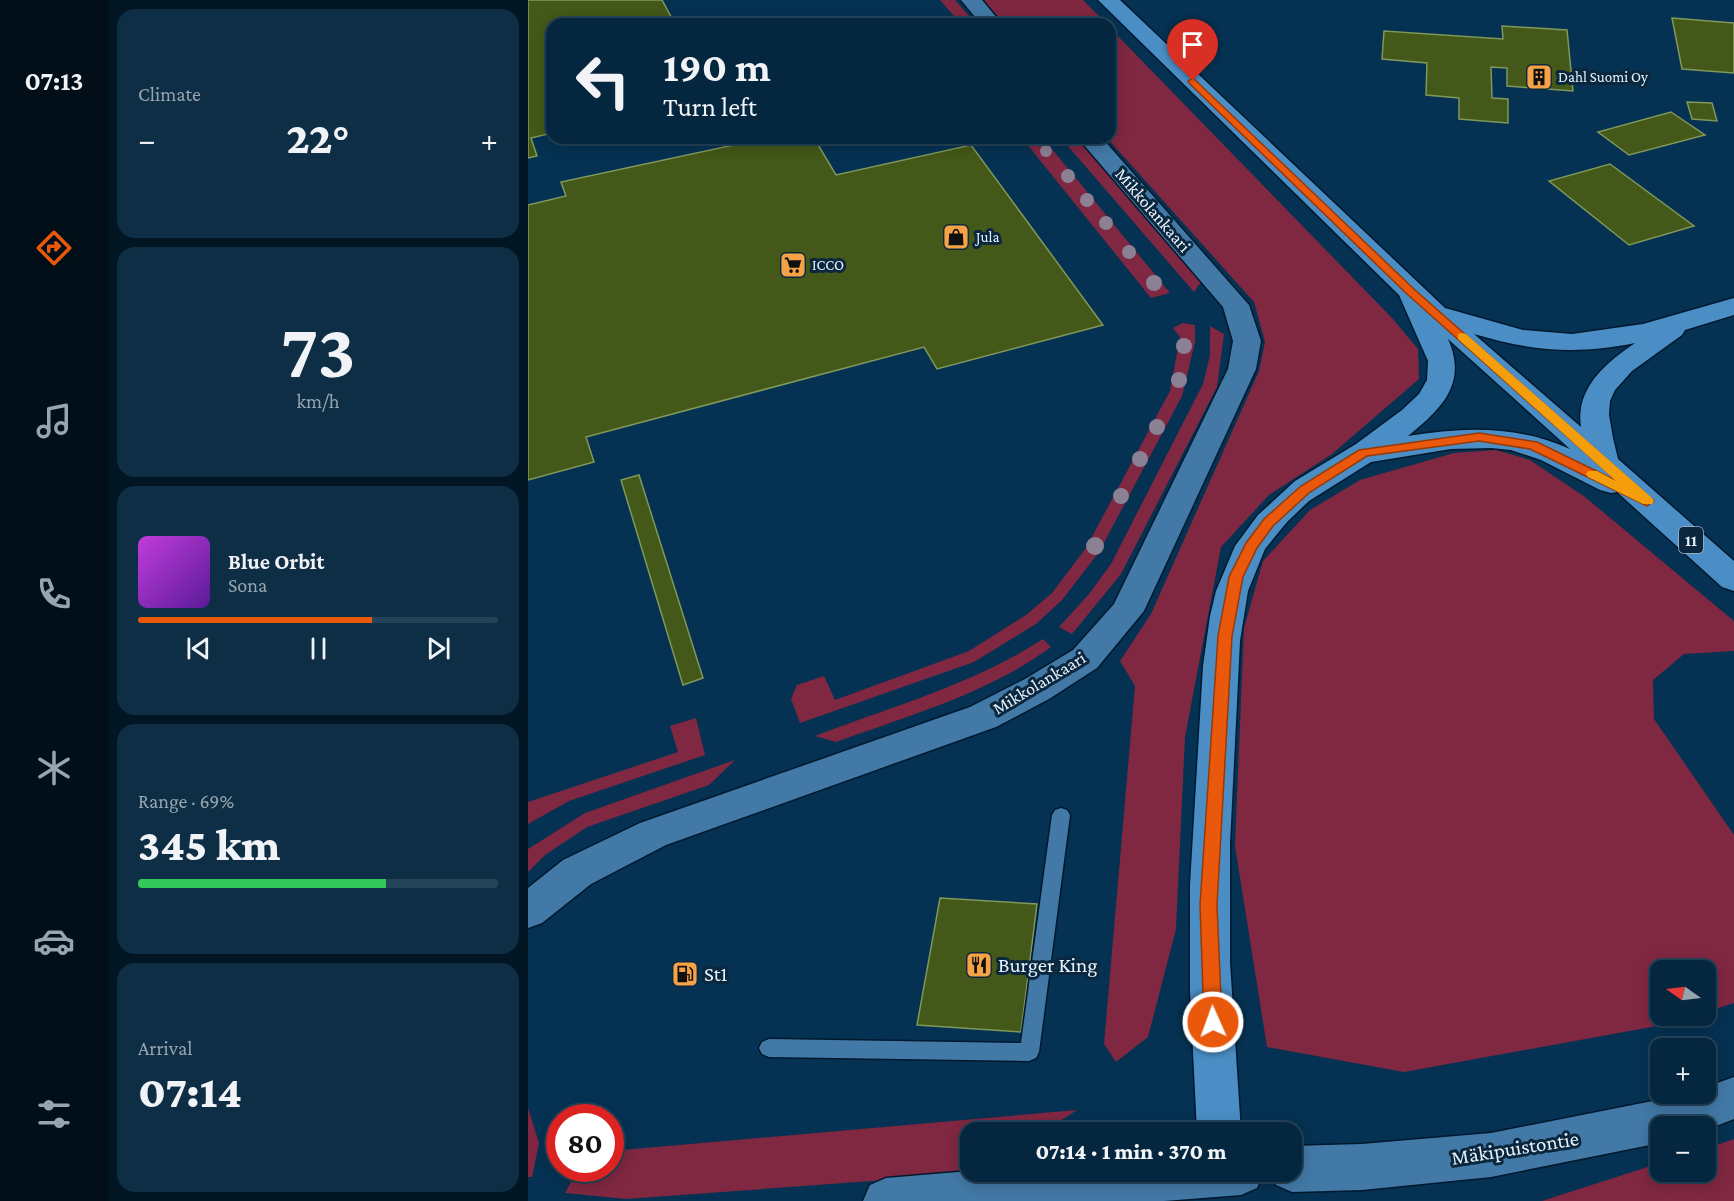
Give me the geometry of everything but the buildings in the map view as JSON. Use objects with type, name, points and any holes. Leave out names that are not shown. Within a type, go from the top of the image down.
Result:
[{"type":"highway","name":"11","points":[[1108,0],[1411,292],[1734,579]]},
{"type":"highway","points":[[1219,1122],[1209,905],[1220,694],[1225,636],[1236,577],[1251,546],[1269,523],[1305,489],[1406,424],[1427,404],[1437,388],[1442,362],[1411,292]]},
{"type":"highway","points":[[1434,312],[1503,335],[1551,342],[1600,340],[1681,323],[1734,306]]},
{"type":"highway","points":[[1603,461],[1594,414],[1601,387],[1619,368],[1681,323]]},
{"type":"highway","points":[[1364,453],[1457,438],[1505,439],[1533,445],[1647,501]]},
{"type":"street","points":[[971,0],[987,18]]},
{"type":"street","name":"Mikkolankaari","points":[[528,911],[577,872],[653,834],[983,717],[1037,689],[1085,659],[1127,611],[1242,369],[1247,341],[1236,305],[1095,144]]},
{"type":"street","name":"Mäkipuistontie","points":[[1302,1169],[1362,1167],[1491,1155],[1680,1118],[1734,1098]]},
{"type":"street","points":[[886,1201],[1106,1182]]},
{"type":"lane","points":[[769,1048],[1029,1052],[1061,815]]},
{"type":"shaded area","points":[[940,0],[955,0],[971,18],[956,18]]},
{"type":"shaded area","points":[[983,0],[1083,0],[1101,18],[1000,18]]},
{"type":"shaded area","points":[[1116,34],[1392,318],[1418,349],[1419,379],[1332,454],[1269,495],[1221,547],[1185,737],[1176,929],[1148,1037],[1116,1062],[1104,1044],[1135,686],[1120,661],[1151,614],[1259,371],[1265,342],[1254,302],[1112,144],[1116,144]]},
{"type":"shaded area","points":[[1027,144],[1048,144],[1170,293],[1151,298]]},
{"type":"shaded area","points":[[1066,144],[1082,144],[1203,279],[1194,292]]},
{"type":"shaded area","points":[[1183,323],[1195,325],[1195,342],[1182,396],[1099,552],[1062,600],[1036,624],[974,662],[800,723],[791,699],[797,685],[824,676],[835,700],[969,651],[1026,615],[1052,593],[1086,548],[1170,391],[1180,337],[1173,328]]},
{"type":"shaded area","points":[[1210,326],[1224,334],[1217,387],[1121,574],[1072,634],[1059,627],[1089,594],[1111,564],[1203,384],[1210,355]]},
{"type":"shaded area","points":[[1496,450],[1530,460],[1585,497],[1734,621],[1734,651],[1684,654],[1653,680],[1654,719],[1734,835],[1734,1003],[1716,1009],[1716,960],[1650,960],[1650,1026],[1657,1026],[1404,1072],[1267,1047],[1235,846],[1244,628],[1263,561],[1310,510],[1360,480],[1454,453]]},
{"type":"shaded area","points":[[1043,639],[1051,647],[1001,678],[974,691],[836,742],[815,736],[961,682],[1017,655]]},
{"type":"shaded area","points":[[696,718],[705,755],[569,801],[528,824],[528,802],[678,752],[670,726]]},
{"type":"shaded area","points":[[735,760],[709,785],[587,827],[545,855],[528,872],[528,849],[585,813]]},
{"type":"shaded area","points":[[528,1108],[539,1143],[532,1177],[528,1177]]},
{"type":"shaded area","points":[[1077,1110],[1058,1122],[960,1122],[960,1175],[626,1199],[565,1193],[571,1182],[624,1182],[624,1150]]},
{"type":"shaded area","points":[[1734,1139],[1734,1201],[1542,1201],[1650,1166],[1650,1182],[1716,1182],[1716,1145]]},
{"type":"slow traffic","points":[[1462,337],[1647,501],[1592,474]]},
{"type":"place","name":"Dahl Suomi Oy","points":[[1539,77]]},
{"type":"place","name":"Jula","points":[[956,237]]},
{"type":"place","name":"ICCO","points":[[793,265]]},
{"type":"place","name":"Burger King","points":[[979,965]]},
{"type":"place","name":"St1","points":[[685,974]]},
{"type":"route","points":[[1193,81],[1411,292],[1647,501],[1533,445],[1505,439],[1457,438],[1364,453],[1305,489],[1269,523],[1251,546],[1236,577],[1225,636],[1209,905],[1213,1022]]}]
